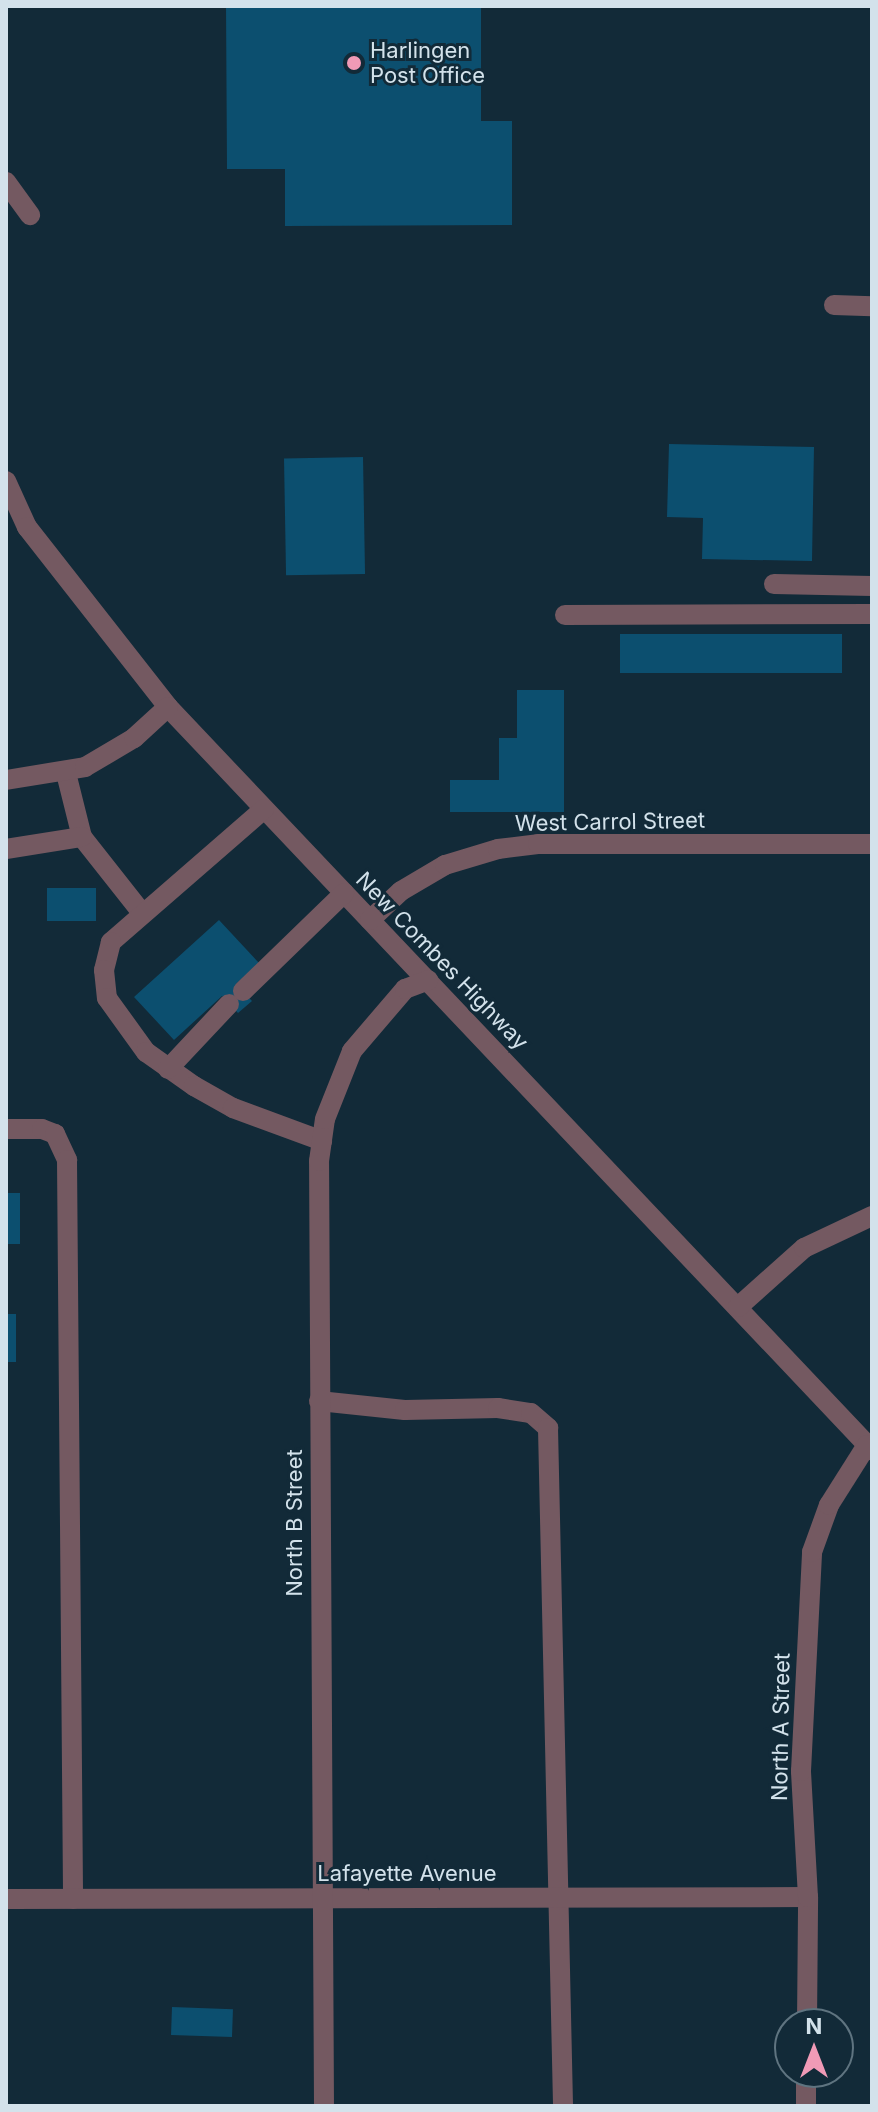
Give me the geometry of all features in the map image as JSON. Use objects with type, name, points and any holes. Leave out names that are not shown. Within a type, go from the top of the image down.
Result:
[{"type":"street","points":[[6,182],[30,215]]},
{"type":"street","points":[[834,305],[872,306]]},
{"type":"street","name":"New Combes Highway","points":[[6,481],[27,527],[168,707],[870,1448]]},
{"type":"street","points":[[774,584],[872,586]]},
{"type":"street","points":[[565,615],[872,614]]},
{"type":"street","points":[[6,780],[66,773],[134,738],[168,707]]},
{"type":"street","points":[[66,773],[82,837],[142,913]]},
{"type":"street","points":[[264,809],[111,942],[104,970],[107,998],[146,1052],[168,1069],[233,1108],[322,1141]]},
{"type":"street","points":[[6,849],[82,837]]},
{"type":"street","name":"West Carrol Street","points":[[370,920],[401,891],[445,865],[498,849],[538,844],[872,844]]},
{"type":"street","points":[[168,1069],[236,997],[344,893]]},
{"type":"street","name":"North B Street","points":[[324,2106],[319,1401],[322,1141],[352,1051],[405,989],[428,980]]},
{"type":"street","points":[[6,1129],[42,1129],[55,1134],[67,1160],[73,1899]]},
{"type":"street","points":[[738,1307],[804,1248],[872,1216]]},
{"type":"street","points":[[319,1401],[405,1410],[498,1408],[531,1413],[548,1428],[557,1898],[563,1929],[563,2106]]},
{"type":"street","name":"North A Street","points":[[807,2008],[808,1897],[801,1771],[812,1552],[829,1505],[870,1448]]},
{"type":"street","name":"Lafayette Avenue","points":[[6,1899],[808,1897]]},
{"type":"building","name":"Harlingen Post Office","points":[[226,6],[481,6],[481,121],[512,121],[512,225],[285,226],[285,169],[227,169]]},
{"type":"building","points":[[669,444],[814,447],[812,561],[702,559],[703,518],[667,517]]},
{"type":"building","points":[[363,457],[365,574],[286,575],[284,458]]},
{"type":"building","points":[[620,634],[842,634],[842,673],[620,673]]},
{"type":"building","points":[[517,690],[564,690],[564,812],[450,812],[450,780],[499,780],[499,738],[517,738]]},
{"type":"building","points":[[47,888],[96,888],[96,921],[47,921]]},
{"type":"building","points":[[219,920],[259,963],[236,984],[252,1001],[238,1013],[222,996],[174,1040],[134,997]]},
{"type":"building","points":[[6,1193],[20,1193],[20,1244],[6,1244]]},
{"type":"building","points":[[6,1314],[16,1314],[16,1362],[6,1362]]},
{"type":"building","points":[[172,2007],[233,2009],[232,2037],[171,2035]]},
{"type":"place","name":"Harlingen Post Office","points":[[354,63]]}]
